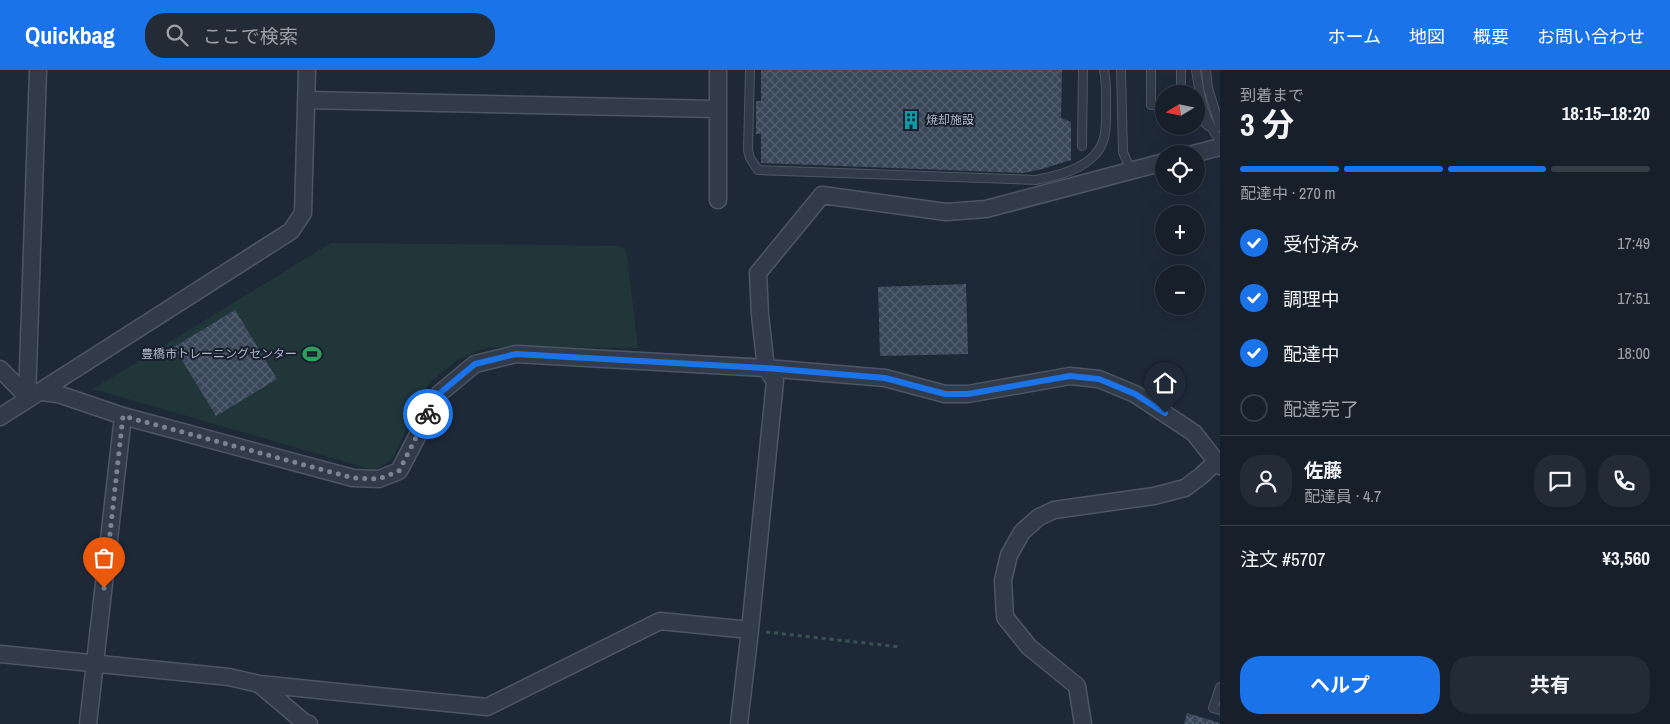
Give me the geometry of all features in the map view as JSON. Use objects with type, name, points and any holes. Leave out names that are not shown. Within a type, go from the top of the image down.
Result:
[{"type":"street","points":[[34,395],[38,70]]},
{"type":"street","points":[[0,417],[291,231],[304,212],[307,70]]},
{"type":"street","points":[[718,70],[718,200]]},
{"type":"street","points":[[306,100],[717,109]]},
{"type":"street","points":[[1205,151],[1220,147]]},
{"type":"street","points":[[739,724],[776,381],[766,368],[760,315],[758,273],[822,195],[946,212],[966,212],[986,209],[1155,164]]},
{"type":"street","points":[[0,369],[22,391],[34,395],[58,394],[123,416],[353,478],[379,479],[399,471],[440,393],[475,364],[516,354],[766,368],[885,378],[945,394],[968,394],[1070,376],[1099,379],[1135,394],[1194,432],[1218,464],[1185,488],[1154,496],[1054,510],[1039,517],[1022,532],[1010,555],[1003,580],[1005,617],[1029,647],[1077,686],[1083,724]]},
{"type":"street","points":[[88,724],[123,416]]},
{"type":"street","points":[[0,654],[229,677],[259,684],[487,707],[660,621],[750,630]]},
{"type":"street","points":[[259,684],[306,723]]},
{"type":"lane","points":[[750,70],[748,150],[750,158],[758,170],[788,168],[1036,180],[1051,177],[1086,163],[1095,156],[1101,147],[1105,134],[1107,85],[1104,70]]},
{"type":"lane","points":[[1082,146],[1083,70]]},
{"type":"lane","points":[[1121,70],[1123,152],[1131,171]]},
{"type":"lane","points":[[1151,70],[1151,105],[1155,105]]},
{"type":"lane","points":[[1181,70],[1181,85]]},
{"type":"lane","points":[[1196,70],[1204,112],[1211,129]]},
{"type":"lane","points":[[1206,70],[1214,113],[1220,127]]},
{"type":"lane","points":[[1205,123],[1220,140]]},
{"type":"lane","points":[[1220,687],[1213,708],[1220,710]]},
{"type":"path","points":[[750,630],[901,647]]},
{"type":"green space","name":"豊橋市トレーニングセンター","points":[[331,243],[619,246],[625,249],[627,255],[638,348],[489,347],[459,359],[430,382],[416,407],[393,458],[374,470],[93,389]]},
{"type":"building","name":"焼却施設","points":[[761,70],[1062,70],[1061,118],[1071,122],[1071,160],[1023,173],[761,163],[761,134],[756,134],[756,101],[761,101]]},
{"type":"building","points":[[966,284],[968,354],[880,356],[878,287]]},
{"type":"building","points":[[235,310],[277,379],[216,416],[174,347]]},
{"type":"building","points":[[1187,713],[1220,723],[1220,724],[1184,724]]},
{"type":"way so far","points":[[104,588],[123,416],[353,478],[379,479],[399,471],[428,414]]},
{"type":"place","name":"焼却施設","points":[[911,120]]},
{"type":"place","name":"豊橋市トレーニングセンター","points":[[312,354]]},
{"type":"route","points":[[428,414],[440,393],[475,364],[516,354],[766,368],[885,378],[945,394],[968,394],[1070,376],[1099,379],[1135,394],[1165,413]]}]
